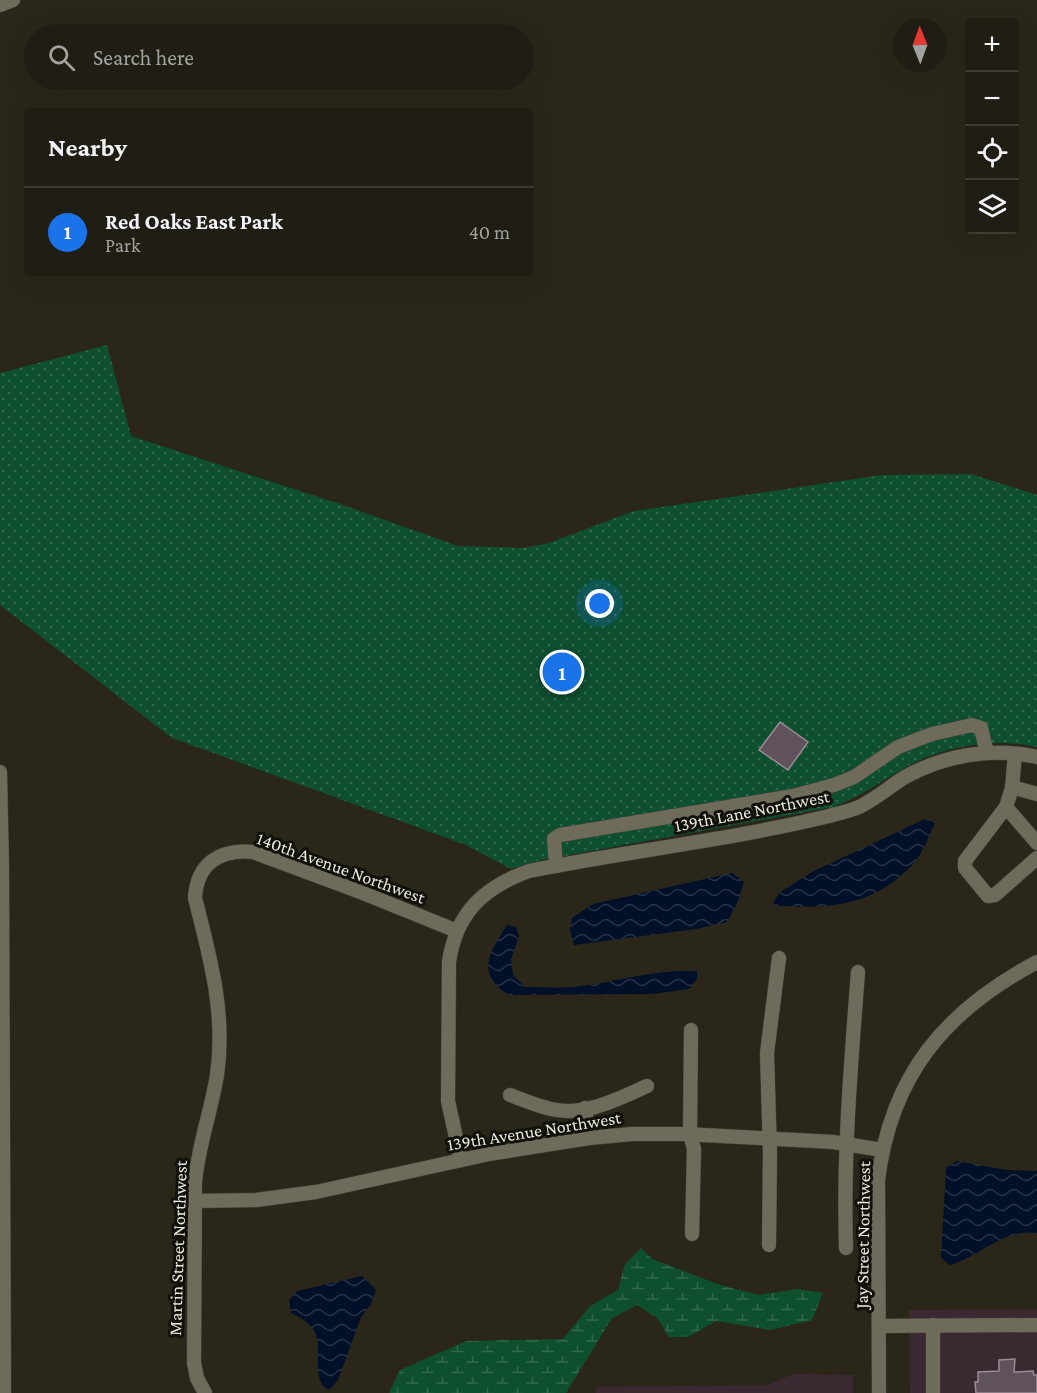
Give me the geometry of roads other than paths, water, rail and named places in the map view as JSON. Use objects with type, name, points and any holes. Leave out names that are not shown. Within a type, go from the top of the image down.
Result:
[{"type":"street","points":[[0,5],[13,0]]},
{"type":"street","points":[[556,866],[554,839],[560,835],[792,796],[834,785],[854,777],[898,747],[932,734],[972,725],[981,728],[987,753]]},
{"type":"street","name":"139th Lane Northwest","points":[[461,1160],[448,1101],[450,950],[456,932],[473,905],[498,884],[513,877],[556,866],[797,822],[859,807],[905,777],[957,757],[987,753],[1037,757]]},
{"type":"street","points":[[1015,754],[1012,787],[1006,807],[965,861],[964,868],[988,896],[995,895],[1037,858]]},
{"type":"street","points":[[0,772],[4,1393]]},
{"type":"street","points":[[1012,787],[1037,794]]},
{"type":"street","points":[[792,796],[797,822]]},
{"type":"street","points":[[1006,807],[1037,843]]},
{"type":"street","name":"140th Avenue Northwest","points":[[213,860],[221,854],[240,851],[253,852],[363,893],[456,932]]},
{"type":"street","name":"Martin Street Northwest","points":[[205,1393],[197,1378],[194,1363],[195,1201],[197,1159],[219,1056],[219,1014],[217,991],[195,898],[196,885],[207,865],[213,860]]},
{"type":"street","points":[[769,1245],[767,1053],[779,958]]},
{"type":"street","name":"Jay Street Northwest","points":[[879,1393],[878,1180],[889,1123],[902,1091],[917,1064],[953,1021],[1010,977],[1037,962]]},
{"type":"street","points":[[846,1248],[846,1144],[858,972]]},
{"type":"street","points":[[691,1030],[690,1134],[694,1149],[692,1234]]},
{"type":"street","points":[[510,1095],[550,1109],[563,1111],[607,1104],[647,1086]]},
{"type":"street","points":[[585,1108],[589,1138]]},
{"type":"street","name":"139th Avenue Northwest","points":[[195,1201],[256,1200],[316,1192],[461,1160],[589,1138],[634,1134],[768,1138],[846,1144],[882,1150]]},
{"type":"street","points":[[933,1325],[933,1393]]},
{"type":"street","points":[[879,1326],[1037,1325]]},
{"type":"water","points":[[925,819],[935,823],[920,855],[898,878],[882,889],[865,897],[830,906],[772,905],[779,893],[812,872]]},
{"type":"water","points":[[732,873],[744,882],[738,901],[727,922],[696,929],[574,945],[570,930],[572,918],[593,904]]},
{"type":"water","points":[[507,925],[516,927],[519,936],[511,959],[513,975],[525,987],[574,987],[682,971],[697,971],[697,979],[689,989],[654,994],[509,995],[492,979],[488,963]]},
{"type":"water","points":[[957,1161],[1006,1170],[1037,1171],[1037,1233],[1025,1233],[1003,1239],[950,1265],[941,1258],[946,1168]]},
{"type":"water","points":[[362,1276],[376,1290],[371,1304],[361,1317],[338,1380],[329,1390],[320,1380],[318,1342],[314,1331],[306,1322],[291,1313],[289,1300],[297,1291]]},
{"type":"place","name":"Red Oaks East Park","points":[[562,672]]}]
